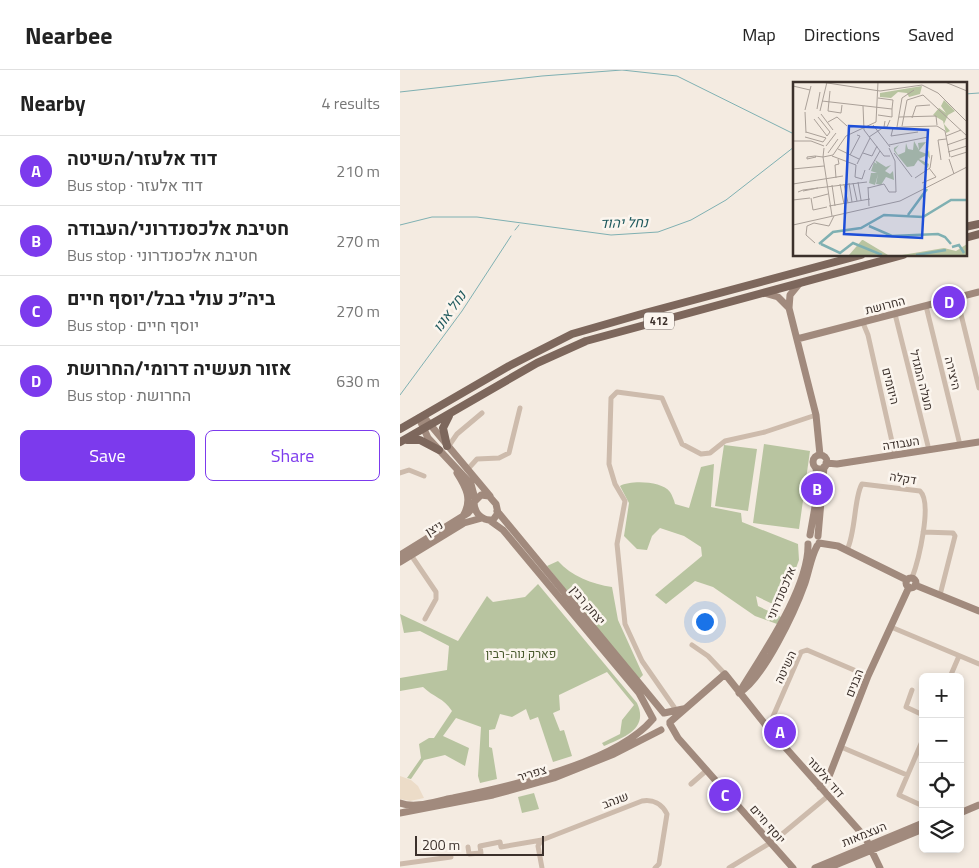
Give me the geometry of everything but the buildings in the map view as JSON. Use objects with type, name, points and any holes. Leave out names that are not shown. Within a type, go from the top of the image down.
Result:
[{"type":"main road","points":[[966,227],[979,224]]},
{"type":"main road","points":[[966,238],[979,234]]},
{"type":"main road","name":"412","points":[[400,429],[509,366],[572,334],[645,312],[857,256]]},
{"type":"main road","name":"412","points":[[400,442],[537,363],[586,341],[899,256]]},
{"type":"main road","points":[[400,442],[419,439],[444,448],[443,428],[454,410]]},
{"type":"street","points":[[799,284],[790,295],[789,308],[816,414],[820,456]]},
{"type":"street","name":"החרושת","points":[[797,339],[979,292]]},
{"type":"street","points":[[764,294],[778,297],[789,308]]},
{"type":"street","points":[[957,298],[979,388]]},
{"type":"street","name":"היצירה","points":[[926,306],[960,445]]},
{"type":"street","name":"מעלה המגדל","points":[[895,314],[929,450]]},
{"type":"street","name":"היוזמים","points":[[863,323],[868,335],[895,455]]},
{"type":"street","points":[[676,714],[642,661],[625,624],[617,544],[625,501],[615,484],[609,464],[611,398],[617,392],[662,398],[682,444],[701,454],[710,453],[725,441],[765,432],[816,414]]},
{"type":"street","points":[[467,470],[477,459],[499,458],[509,453],[520,408]]},
{"type":"street","points":[[444,448],[482,413]]},
{"type":"street","points":[[421,417],[426,427],[444,448],[490,496],[496,504],[498,511],[496,517],[485,519],[476,512],[472,486],[447,458]]},
{"type":"street","name":"העבודה","points":[[816,468],[825,465],[979,442]]},
{"type":"street","points":[[444,448],[447,458],[467,492],[467,507],[461,518]]},
{"type":"street","points":[[739,693],[754,679],[781,634],[801,591],[819,541],[825,465],[824,457],[820,456]]},
{"type":"street","points":[[816,468],[813,460],[820,456]]},
{"type":"street","name":"אלכסנדרוני","points":[[739,693],[767,648],[799,583],[807,556],[807,538],[810,535],[818,490],[816,468]]},
{"type":"street","points":[[400,474],[409,470],[424,476]]},
{"type":"street","name":"דקלה","points":[[847,550],[854,528],[860,487],[865,483],[920,491],[924,499],[923,532],[920,556],[911,582]]},
{"type":"street","points":[[474,502],[481,494],[490,496]]},
{"type":"street","name":"ניצן","points":[[400,555],[461,518],[474,502]]},
{"type":"street","name":"יצחק רבין","points":[[498,511],[663,712]]},
{"type":"street","name":"ניצן","points":[[400,562],[464,523],[485,519]]},
{"type":"street","name":"יצחק רבין","points":[[485,519],[503,530],[593,636],[639,693],[653,719]]},
{"type":"street","points":[[923,532],[953,533],[955,539],[940,595]]},
{"type":"street","points":[[810,535],[819,541],[838,546],[911,582],[979,611]]},
{"type":"street","points":[[808,544],[813,547],[819,541]]},
{"type":"street","points":[[411,555],[436,592],[436,599],[425,620]]},
{"type":"street","name":"הבנים","points":[[820,787],[828,779],[868,676],[911,582]]},
{"type":"street","points":[[891,627],[979,664]]},
{"type":"street","points":[[676,714],[657,713],[653,719],[654,727],[661,730],[670,723],[676,714],[688,706],[724,674],[708,656],[692,645]]},
{"type":"street","name":"השיטה","points":[[768,728],[801,652],[807,650],[868,676]]},
{"type":"street","points":[[952,673],[959,656]]},
{"type":"street","name":"דוד אלעזר","points":[[724,674],[768,728],[871,846],[880,868]]},
{"type":"street","points":[[912,690],[906,707],[919,713]]},
{"type":"street","points":[[663,712],[669,717],[670,723]]},
{"type":"street","name":"צפריר","points":[[400,804],[416,805],[480,792],[549,774],[623,744],[639,734],[653,719]]},
{"type":"street","name":"יוסף חיים","points":[[670,723],[678,738],[793,868]]},
{"type":"street","name":"צפריר","points":[[400,813],[493,795],[548,780],[606,758],[661,730]]},
{"type":"street","name":"יוסף חיים","points":[[661,730],[678,738]]},
{"type":"street","points":[[841,747],[907,775]]},
{"type":"street","points":[[919,748],[899,795],[919,804]]},
{"type":"street","points":[[691,784],[707,770]]},
{"type":"street","points":[[729,868],[770,844],[828,796]]},
{"type":"street","name":"שנהב","points":[[542,840],[642,800],[654,801],[667,814],[659,864],[655,868]]},
{"type":"street","points":[[964,806],[979,800]]},
{"type":"street","points":[[964,811],[979,805]]},
{"type":"street","name":"העצמאות","points":[[815,868],[919,825]]},
{"type":"street","name":"העצמאות","points":[[828,868],[871,846],[919,830]]},
{"type":"street","points":[[468,847],[470,854],[481,853],[480,846],[500,842],[501,847],[542,840]]},
{"type":"street","points":[[542,840],[538,846],[542,868]]},
{"type":"street","name":"יוסף חיים","points":[[781,856],[788,868]]},
{"type":"street","points":[[400,864],[451,857]]},
{"type":"green space","points":[[764,444],[810,451],[799,529],[753,523]]},
{"type":"green space","points":[[724,445],[757,449],[748,511],[715,506]]},
{"type":"green space","points":[[714,464],[711,507],[741,513],[742,522],[798,544],[799,560],[781,608],[756,596],[758,606],[781,617],[777,624],[755,616],[713,587],[695,581],[666,604],[655,595],[702,556],[701,547],[684,536],[660,528],[652,536],[647,550],[637,549],[624,536],[629,503],[620,486],[639,482],[654,484],[666,488],[670,492],[675,504],[689,508],[701,467]]},
{"type":"green space","points":[[558,561],[569,571],[582,578],[612,587],[618,620],[643,675],[637,681],[547,566]]},
{"type":"green space","name":"פארק נוה-רבין","points":[[538,584],[637,703],[640,719],[637,726],[619,739],[604,746],[602,743],[620,734],[622,720],[634,705],[607,672],[559,695],[560,710],[553,713],[560,731],[564,730],[572,756],[553,762],[538,717],[530,720],[526,709],[512,717],[500,714],[495,729],[489,730],[489,747],[492,748],[497,779],[480,783],[478,776],[481,727],[456,718],[443,736],[469,748],[465,766],[445,755],[424,760],[411,779],[407,778],[421,758],[419,744],[429,738],[434,738],[452,711],[446,703],[423,687],[400,691],[400,678],[447,670],[449,646],[420,631],[404,633],[400,614],[458,641],[487,596],[493,602],[525,597]]},
{"type":"green space","points":[[534,793],[539,809],[522,813],[518,797]]},
{"type":"shaded area","points":[[400,776],[411,780],[418,786],[424,798],[410,801],[400,799]]},
{"type":"waterway","points":[[400,92],[542,76],[622,70],[677,76],[793,134]]},
{"type":"waterway","name":"נחל יהוד","points":[[966,94],[979,93]]},
{"type":"waterway","name":"נחל יהוד","points":[[400,225],[432,217],[477,217],[611,235],[658,232],[691,220],[726,200],[793,148]]},
{"type":"waterway","points":[[515,230],[519,225]]},
{"type":"waterway","name":"נחל אונו","points":[[400,395],[462,311],[511,236]]},
{"type":"place","name":"אזור תעשיה דרומי/החרושת","points":[[949,302]]},
{"type":"place","name":"חטיבת אלכסנדרוני/העבודה","points":[[817,489]]},
{"type":"place","name":"דוד אלעזר/השיטה","points":[[780,732]]},
{"type":"place","name":"ביה״כ עולי בבל/יוסף חיים","points":[[725,795]]}]
